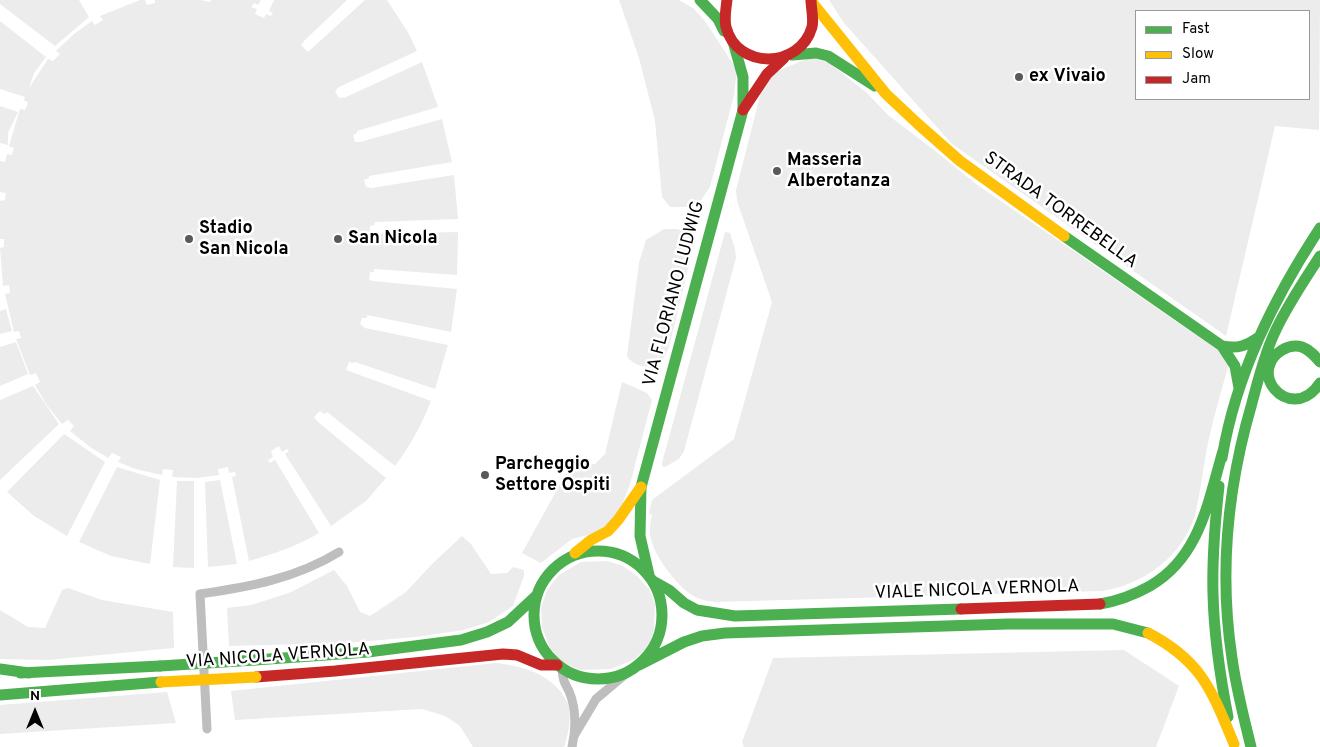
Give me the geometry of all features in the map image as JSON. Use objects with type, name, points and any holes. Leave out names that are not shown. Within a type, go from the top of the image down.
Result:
[{"type":"main road","points":[[700,0],[718,19],[731,41],[745,53],[758,59],[771,60],[816,52],[828,56],[886,94]]},
{"type":"main road","points":[[727,0],[724,13],[725,26],[743,77],[743,110]]},
{"type":"main road","points":[[743,110],[767,74],[806,40],[811,28],[813,13],[811,0]]},
{"type":"main road","points":[[811,0],[886,94]]},
{"type":"main road","name":"STRADA TORREBELLA","points":[[886,94],[960,161],[990,184],[1222,346],[1234,359],[1239,388]]},
{"type":"main road","name":"VIA FLORIANO LUDWIG","points":[[642,487],[743,110]]},
{"type":"main road","points":[[1235,745],[1218,652],[1213,604],[1214,537],[1223,451],[1239,388],[1259,337],[1286,282],[1320,228]]},
{"type":"main road","points":[[1251,747],[1240,707],[1232,663],[1226,606],[1226,552],[1232,489],[1244,431],[1273,336],[1297,292],[1320,256]]},
{"type":"main road","points":[[1273,336],[1268,376],[1270,384],[1282,396],[1291,399],[1320,395]]},
{"type":"main road","points":[[1222,346],[1236,349],[1242,348],[1259,337]]},
{"type":"main road","points":[[1258,382],[1275,354],[1282,348],[1290,346],[1307,348],[1314,353],[1320,362]]},
{"type":"main road","points":[[1308,396],[1314,392],[1320,383]]},
{"type":"main road","name":"VIALE NICOLA VERNOLA","points":[[651,578],[684,603],[697,610],[736,616],[1080,605],[1114,602],[1138,593],[1163,577],[1193,543],[1200,530],[1223,451]]},
{"type":"main road","points":[[642,487],[640,536],[651,578],[660,598],[663,617],[660,635],[652,652],[639,665],[628,672],[612,678],[594,680],[577,676],[560,667],[546,654],[538,641],[534,618],[537,595],[546,577],[557,565],[591,540],[608,531],[642,487]]},
{"type":"main road","points":[[570,557],[584,552],[612,552],[626,557],[638,565],[651,578]]},
{"type":"main road","name":"VIA NICOLA VERNOLA","points":[[0,674],[160,666],[368,652],[461,640],[487,632],[508,622],[537,595]]},
{"type":"main road","name":"VIALE NICOLA VERNOLA","points":[[639,665],[684,642],[702,636],[725,633],[1008,624],[1113,624],[1146,632],[1180,652],[1205,680],[1235,745]]},
{"type":"main road","name":"VIA NICOLA VERNOLA","points":[[0,696],[161,682],[335,672],[503,654],[517,655],[541,665],[560,667]]},
{"type":"main road","points":[[0,669],[29,673]]},
{"type":"street","points":[[206,729],[200,594],[248,587],[298,573],[339,552]]},
{"type":"street","points":[[560,667],[563,682],[569,692],[573,706],[574,736],[572,747]]},
{"type":"street","points":[[574,736],[596,700],[628,672]]},
{"type":"shaded area","points":[[0,0],[79,0],[89,17],[55,46],[0,4]]},
{"type":"shaded area","name":"Stadio San Nicola","points":[[140,0],[145,0],[147,5],[155,3],[155,0],[201,0],[210,2],[211,0],[261,0],[258,5],[254,3],[251,7],[257,9],[255,14],[264,18],[266,14],[271,16],[273,13],[269,11],[274,0],[347,0],[301,45],[308,52],[365,0],[387,0],[409,34],[417,51],[339,87],[335,91],[339,98],[344,98],[422,62],[438,107],[357,131],[353,135],[355,142],[442,119],[452,162],[369,176],[369,178],[364,180],[366,187],[371,188],[454,175],[458,219],[375,222],[374,225],[370,226],[370,234],[458,232],[457,275],[374,269],[374,272],[370,272],[369,280],[457,289],[451,332],[367,315],[367,318],[362,318],[360,324],[365,328],[448,345],[435,389],[355,362],[349,362],[346,370],[431,401],[406,451],[395,466],[327,412],[325,414],[320,411],[314,417],[318,422],[386,478],[366,501],[331,526],[285,454],[289,451],[287,449],[282,452],[279,446],[271,451],[273,457],[268,460],[270,463],[275,460],[319,533],[285,549],[249,561],[232,477],[236,476],[235,472],[229,473],[228,467],[218,469],[219,475],[196,478],[172,477],[173,470],[163,469],[162,475],[135,469],[118,462],[121,457],[112,453],[108,458],[90,447],[70,431],[74,426],[68,420],[62,424],[46,404],[35,385],[40,382],[36,373],[30,375],[16,339],[21,338],[19,331],[14,332],[5,294],[10,293],[9,285],[3,286],[0,248],[4,247],[4,239],[0,239],[0,201],[5,200],[6,193],[0,192],[0,161],[5,162],[7,154],[12,155],[14,148],[9,146],[20,109],[25,110],[28,103],[24,100],[25,97],[0,89],[0,21],[46,57],[34,73],[29,88],[48,59],[53,61],[60,54],[56,51],[74,34],[92,21],[95,25],[103,20],[100,16]]},
{"type":"shaded area","points":[[619,0],[679,0],[693,8],[705,21],[737,70],[734,95],[710,187],[699,203],[688,207],[670,207],[662,197],[655,121],[639,58]]},
{"type":"shaded area","points":[[829,0],[1320,0],[1319,130],[1275,126],[1226,336],[952,144],[844,23]]},
{"type":"shaded area","points":[[809,58],[828,62],[867,93],[888,115],[976,184],[1225,355],[1230,361],[1206,452],[1195,515],[1181,543],[1159,566],[1146,575],[1117,588],[1102,591],[715,602],[695,597],[689,593],[666,569],[656,553],[650,536],[652,515],[649,514],[652,500],[734,439],[772,302],[737,201],[736,190],[762,88],[773,73]]},
{"type":"shaded area","points":[[0,106],[18,112],[8,133],[8,145],[0,143]]},
{"type":"shaded area","points":[[664,229],[678,229],[695,240],[668,349],[662,361],[657,365],[647,367],[638,365],[627,356],[639,263],[646,240]]},
{"type":"shaded area","points":[[725,232],[730,233],[736,258],[684,451],[679,459],[665,467],[662,466],[662,463]]},
{"type":"shaded area","points":[[6,309],[12,331],[0,334],[0,311]]},
{"type":"shaded area","points":[[16,342],[28,374],[0,386],[0,347]]},
{"type":"shaded area","points":[[622,382],[647,393],[652,400],[630,484],[621,508],[608,525],[592,534],[572,539],[541,563],[522,553],[570,466],[595,464],[605,454]]},
{"type":"shaded area","points":[[33,386],[59,424],[0,480],[0,400]]},
{"type":"shaded area","points":[[64,434],[105,462],[67,536],[34,516],[7,492]]},
{"type":"shaded area","points":[[117,467],[160,480],[150,564],[111,556],[79,542]]},
{"type":"shaded area","points":[[220,480],[237,564],[208,567],[205,482]]},
{"type":"shaded area","points":[[177,481],[194,481],[194,568],[173,567]]},
{"type":"shaded area","points":[[462,536],[471,544],[491,574],[507,573],[513,567],[524,570],[524,576],[513,606],[489,622],[464,630],[415,637],[346,643],[229,646],[227,608],[251,605],[289,593],[334,570],[347,586],[360,612],[370,616],[406,592]]},
{"type":"shaded area","points":[[607,561],[623,566],[637,576],[649,589],[655,604],[654,629],[648,648],[633,660],[611,669],[580,670],[560,661],[549,646],[542,627],[541,607],[547,590],[559,575],[581,562]]},
{"type":"shaded area","points":[[68,588],[102,600],[173,612],[174,648],[48,660],[0,659],[0,610],[28,627],[45,628],[62,590]]},
{"type":"shaded area","points":[[1124,650],[1179,686],[1156,747],[744,747],[742,742],[773,658]]},
{"type":"shaded area","points":[[496,663],[532,671],[547,679],[561,692],[566,700],[570,714],[569,728],[564,747],[473,747],[460,726],[445,716],[422,709],[235,720],[231,691]]},
{"type":"shaded area","points":[[167,692],[176,723],[0,734],[0,705]]},
{"type":"traffic: fast","points":[[700,0],[718,19],[724,31]]},
{"type":"traffic: fast","points":[[649,575],[640,536],[641,487],[743,110],[743,77],[734,45]]},
{"type":"traffic: fast","points":[[792,55],[816,53],[828,56],[875,86]]},
{"type":"traffic: fast","points":[[1222,458],[1237,396],[1259,338],[1272,309],[1320,228]]},
{"type":"traffic: fast","points":[[1064,236],[1222,346],[1235,366],[1239,388]]},
{"type":"traffic: fast","points":[[1251,747],[1240,703],[1228,626],[1226,562],[1232,497],[1244,434],[1267,351],[1284,314],[1320,256]]},
{"type":"traffic: fast","points":[[1222,346],[1242,346],[1259,337]]},
{"type":"traffic: fast","points":[[1320,362],[1305,348],[1292,346],[1277,353],[1271,362],[1268,373],[1274,389],[1289,398],[1299,399],[1306,396],[1320,383]]},
{"type":"traffic: fast","points":[[1100,604],[1126,597],[1150,586],[1167,574],[1180,560],[1200,527],[1223,451]]},
{"type":"traffic: fast","points":[[1219,486],[1213,554],[1214,610],[1218,656],[1228,717]]},
{"type":"traffic: fast","points":[[598,551],[611,552],[623,556],[643,570],[657,590],[661,602],[662,615],[661,628],[657,640],[643,660],[623,674],[611,678],[598,679],[585,678],[573,674],[553,660],[539,640],[535,628],[534,615],[535,602],[539,590],[553,570],[573,556],[585,552],[598,551]]},
{"type":"traffic: fast","points":[[653,581],[697,610],[735,616],[961,609]]},
{"type":"traffic: fast","points":[[255,660],[368,652],[461,640],[487,632],[508,622],[537,595]]},
{"type":"traffic: fast","points":[[639,665],[684,642],[702,636],[725,633],[1008,624],[1113,624],[1148,633]]},
{"type":"traffic: fast","points":[[160,666],[255,660]]},
{"type":"traffic: fast","points":[[20,673],[160,666]]},
{"type":"traffic: fast","points":[[0,669],[29,673]]},
{"type":"traffic: fast","points":[[0,695],[161,682]]},
{"type":"traffic: slow","points":[[811,1],[886,94],[918,124],[960,161],[1064,236]]},
{"type":"traffic: slow","points":[[575,553],[591,540],[608,531],[641,487]]},
{"type":"traffic: slow","points":[[1148,633],[1166,644],[1193,666],[1203,679],[1219,708],[1234,744]]},
{"type":"traffic: slow","points":[[161,682],[256,677]]},
{"type":"traffic: jam","points":[[727,0],[725,24],[732,41],[742,51],[755,57],[769,59],[782,57],[795,51],[805,41],[813,24],[811,0]]},
{"type":"traffic: jam","points":[[743,110],[767,74],[784,58]]},
{"type":"traffic: jam","points":[[961,609],[1100,604]]},
{"type":"traffic: jam","points":[[256,677],[503,654],[517,655],[541,665],[557,665]]},
{"type":"place","name":"ex Vivaio","points":[[1019,77]]},
{"type":"place","name":"Masseria Alberotanza","points":[[777,171]]},
{"type":"place","name":"Stadio San Nicola","points":[[189,239]]},
{"type":"place","name":"San Nicola","points":[[338,239]]},
{"type":"place","name":"Parcheggio Settore Ospiti","points":[[485,475]]}]
